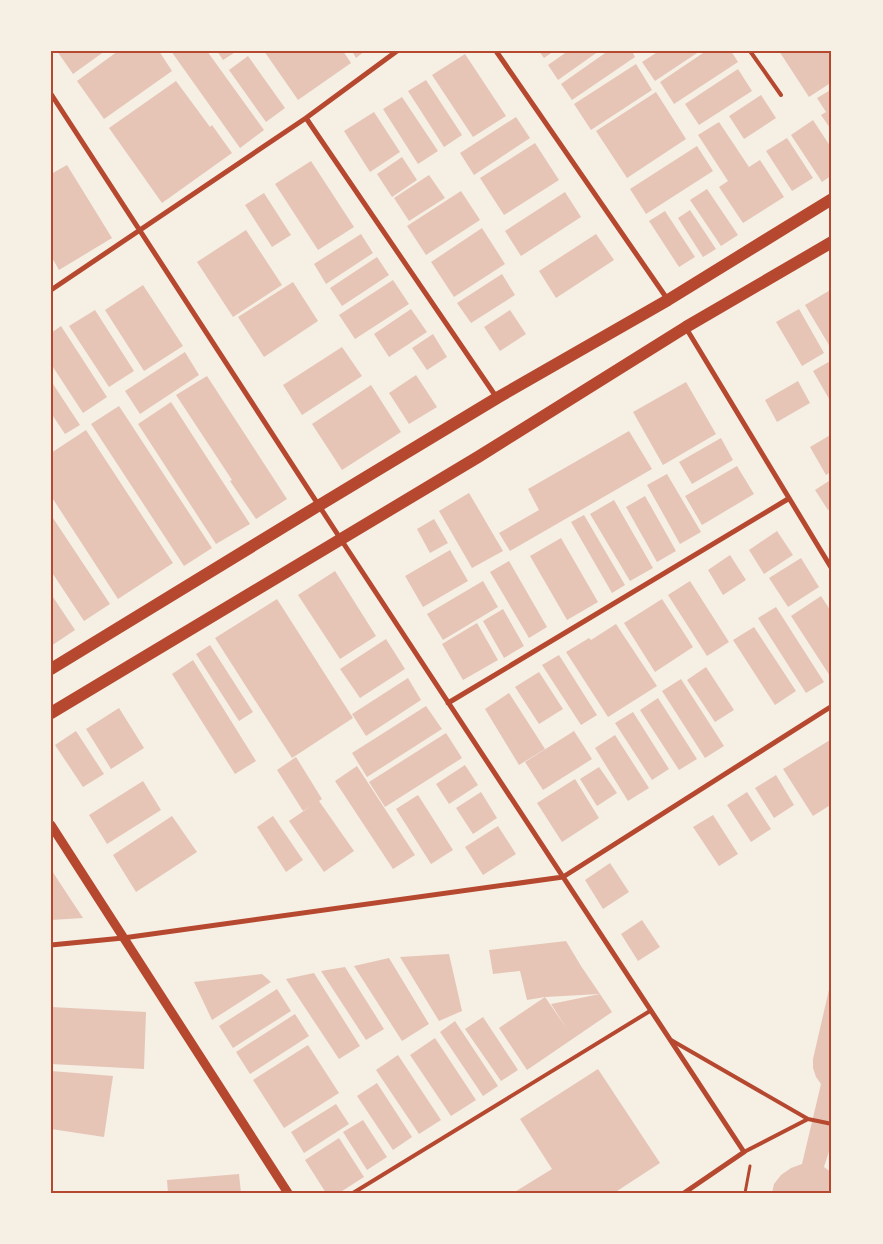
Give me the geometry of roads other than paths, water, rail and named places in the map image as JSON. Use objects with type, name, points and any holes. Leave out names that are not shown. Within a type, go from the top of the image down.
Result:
[{"type":"main road","points":[[51,669],[497,398],[668,300],[832,199]]},
{"type":"main road","points":[[51,713],[478,457],[686,328],[832,242]]},
{"type":"street","points":[[51,290],[306,118],[397,51]]},
{"type":"street","points":[[496,51],[668,300]]},
{"type":"street","points":[[51,94],[318,506],[744,1152],[684,1193]]},
{"type":"street","points":[[306,118],[497,398]]},
{"type":"street","points":[[686,328],[832,569]]},
{"type":"street","points":[[448,703],[788,499]]},
{"type":"street","points":[[51,946],[123,938],[563,877],[832,706]]},
{"type":"street","points":[[51,825],[288,1193]]},
{"type":"lane","points":[[750,51],[780,95]]},
{"type":"lane","points":[[353,1193],[650,1011]]},
{"type":"lane","points":[[669,1038],[808,1119],[832,1124]]},
{"type":"lane","points":[[744,1152],[808,1119]]}]
